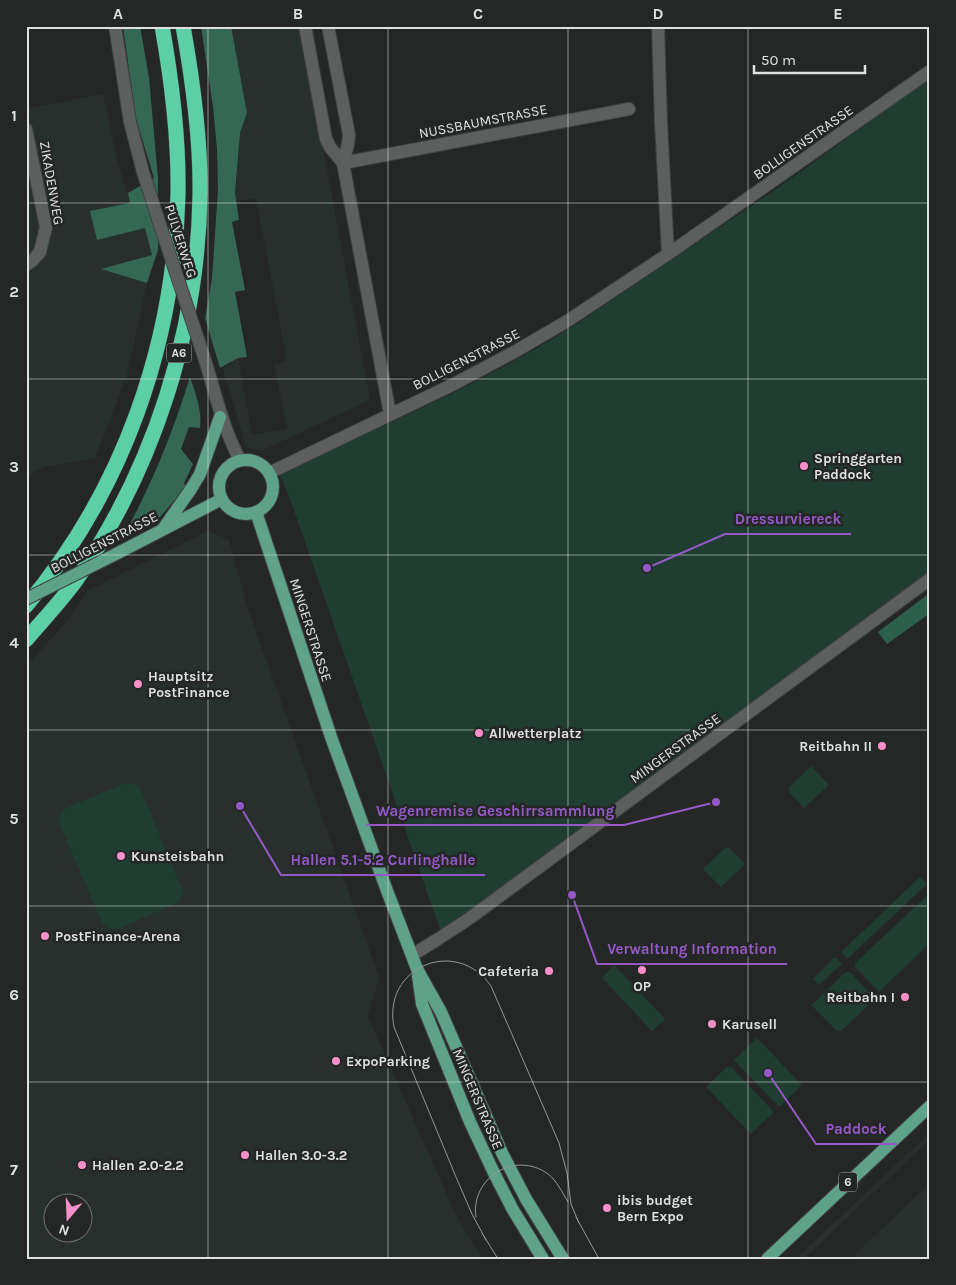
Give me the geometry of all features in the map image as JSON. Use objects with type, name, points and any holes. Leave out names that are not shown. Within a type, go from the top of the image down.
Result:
[{"type":"highway","name":"A6","points":[[26,606],[56,568],[78,535],[99,499],[116,464],[145,391],[162,326],[172,268],[178,195],[175,116],[162,26]]},
{"type":"highway","name":"A6","points":[[26,640],[76,581],[118,510],[153,435],[178,358],[194,277],[200,196],[196,116],[183,26]]},
{"type":"main road","points":[[164,529],[200,474],[220,417]]},
{"type":"main road","points":[[240,460],[249,460],[258,463],[269,473],[272,484],[271,496],[264,506],[256,512],[245,514],[234,511],[222,499],[219,488],[221,476],[228,466],[240,460]]},
{"type":"main road","name":"BOLLIGENSTRASSE","points":[[26,599],[222,499]]},
{"type":"main road","name":"MINGERSTRASSE","points":[[256,512],[331,737],[417,969],[441,1012],[502,1153],[542,1226],[563,1259]]},
{"type":"main road","name":"MINGERSTRASSE","points":[[417,969],[422,1004],[455,1086],[494,1173],[528,1235]]},
{"type":"main road","name":"6","points":[[767,1259],[930,1106]]},
{"type":"main road","points":[[528,1235],[534,1259]]},
{"type":"main road","points":[[528,1235],[543,1259]]},
{"type":"street","name":"PULVERWEG","points":[[115,26],[130,122],[140,165],[214,387],[220,417],[240,460]]},
{"type":"street","points":[[305,26],[326,139],[342,163],[390,414]]},
{"type":"street","points":[[328,26],[349,135],[342,163]]},
{"type":"street","points":[[658,26],[668,254]]},
{"type":"street","name":"BOLLIGENSTRASSE","points":[[269,473],[454,384],[570,320],[668,254],[930,70]]},
{"type":"street","name":"NUSSBAUMSTRASSE","points":[[342,163],[629,109]]},
{"type":"street","name":"ZIKADENWEG","points":[[26,129],[46,228],[40,252],[34,260],[26,265]]},
{"type":"street","name":"MINGERSTRASSE","points":[[412,955],[470,918],[930,579]]},
{"type":"shaded area","points":[[123,26],[140,26],[149,78],[158,178],[158,250],[147,283],[101,269],[152,255],[145,228],[97,240],[90,211],[130,203],[128,193],[154,178],[136,119]]},
{"type":"shaded area","points":[[201,26],[231,26],[247,113],[240,133],[235,193],[239,220],[232,222],[245,290],[235,292],[247,357],[238,358],[220,368],[205,318],[212,278],[218,190],[213,107]]},
{"type":"shaded area","points":[[231,26],[300,26],[370,400],[261,451],[246,447],[223,368],[238,358],[252,435],[287,429],[274,364],[287,361],[256,198],[235,201],[240,134],[247,113]]},
{"type":"shaded area","points":[[930,78],[930,577],[442,935],[289,496],[280,475],[457,391],[520,358],[574,326],[785,183]]},
{"type":"shaded area","points":[[26,87],[31,108],[103,94],[117,159],[130,203],[97,240],[145,227],[152,255],[102,269],[147,283],[127,374],[95,459],[44,467],[26,476]]},
{"type":"shaded area","points":[[190,377],[198,402],[200,428],[189,427],[181,449],[193,464],[184,483],[186,487],[160,517],[124,535],[144,497],[161,458]]},
{"type":"shaded area","points":[[208,531],[229,540],[247,606],[379,977],[368,1017],[455,1213],[482,1259],[26,1259],[26,667],[66,622],[89,590]]},
{"type":"shaded area","points":[[927,595],[930,599],[930,613],[887,644],[878,632]]},
{"type":"shaded area","points":[[811,766],[829,785],[804,808],[789,792],[789,787]]},
{"type":"shaded area","name":"Kunsteisbahn","points":[[126,783],[135,784],[141,790],[183,892],[181,899],[175,904],[114,929],[106,927],[101,920],[60,825],[59,818],[66,808]]},
{"type":"shaded area","points":[[725,848],[729,848],[745,864],[721,887],[703,869]]},
{"type":"shaded area","points":[[920,877],[927,884],[847,959],[841,952]]},
{"type":"shaded area","points":[[930,893],[930,943],[879,992],[855,967],[855,963]]},
{"type":"shaded area","points":[[835,957],[842,964],[819,985],[813,979]]},
{"type":"shaded area","points":[[614,965],[665,1019],[652,1031],[602,978]]},
{"type":"shaded area","points":[[846,972],[850,972],[873,997],[873,1001],[841,1031],[837,1031],[811,1005]]},
{"type":"shaded area","points":[[757,1038],[802,1085],[779,1107],[734,1060]]},
{"type":"shaded area","points":[[727,1067],[731,1067],[774,1112],[751,1134],[706,1087]]},
{"type":"shaded area","points":[[930,1133],[930,1139],[804,1259],[796,1258]]},
{"type":"shaded area","points":[[930,1183],[930,1259],[850,1259],[866,1244]]},
{"type":"tram line","points":[[486,1240],[456,1177],[394,1027],[393,1006],[399,988],[410,974],[425,965],[442,961],[459,963],[476,971],[491,986],[559,1143],[567,1173],[571,1204],[579,1223]]},
{"type":"tram line","points":[[476,1217],[476,1203],[480,1190],[487,1180],[497,1172],[509,1167],[522,1165],[535,1167],[548,1174],[557,1183],[568,1202]]},
{"type":"tram line","points":[[576,1217],[599,1259]]},
{"type":"tram line","points":[[482,1233],[498,1259]]},
{"type":"place","name":"Springgarten Paddock","points":[[804,466]]},
{"type":"place","name":"Dressurviereck","points":[[647,568]]},
{"type":"place","name":"Hauptsitz PostFinance","points":[[138,684]]},
{"type":"place","name":"Allwetterplatz","points":[[479,733]]},
{"type":"place","name":"Reitbahn II","points":[[882,746]]},
{"type":"place","name":"Wagenremise Geschirrsammlung","points":[[716,802]]},
{"type":"place","name":"Hallen 5.1-5.2 Curlinghalle","points":[[240,806]]},
{"type":"place","name":"Kunsteisbahn","points":[[121,856]]},
{"type":"place","name":"Verwaltung Information","points":[[572,895]]},
{"type":"place","name":"PostFinance-Arena","points":[[45,936]]},
{"type":"place","name":"OP","points":[[642,970]]},
{"type":"place","name":"Cafeteria","points":[[549,971]]},
{"type":"place","name":"Reitbahn I","points":[[905,997]]},
{"type":"place","name":"Karusell","points":[[712,1024]]},
{"type":"place","name":"ExpoParking","points":[[336,1061]]},
{"type":"place","name":"Paddock","points":[[768,1073]]},
{"type":"place","name":"Hallen 3.0-3.2","points":[[245,1155]]},
{"type":"place","name":"Hallen 2.0-2.2","points":[[82,1165]]},
{"type":"place","name":"ibis budget Bern Expo","points":[[607,1208]]}]
